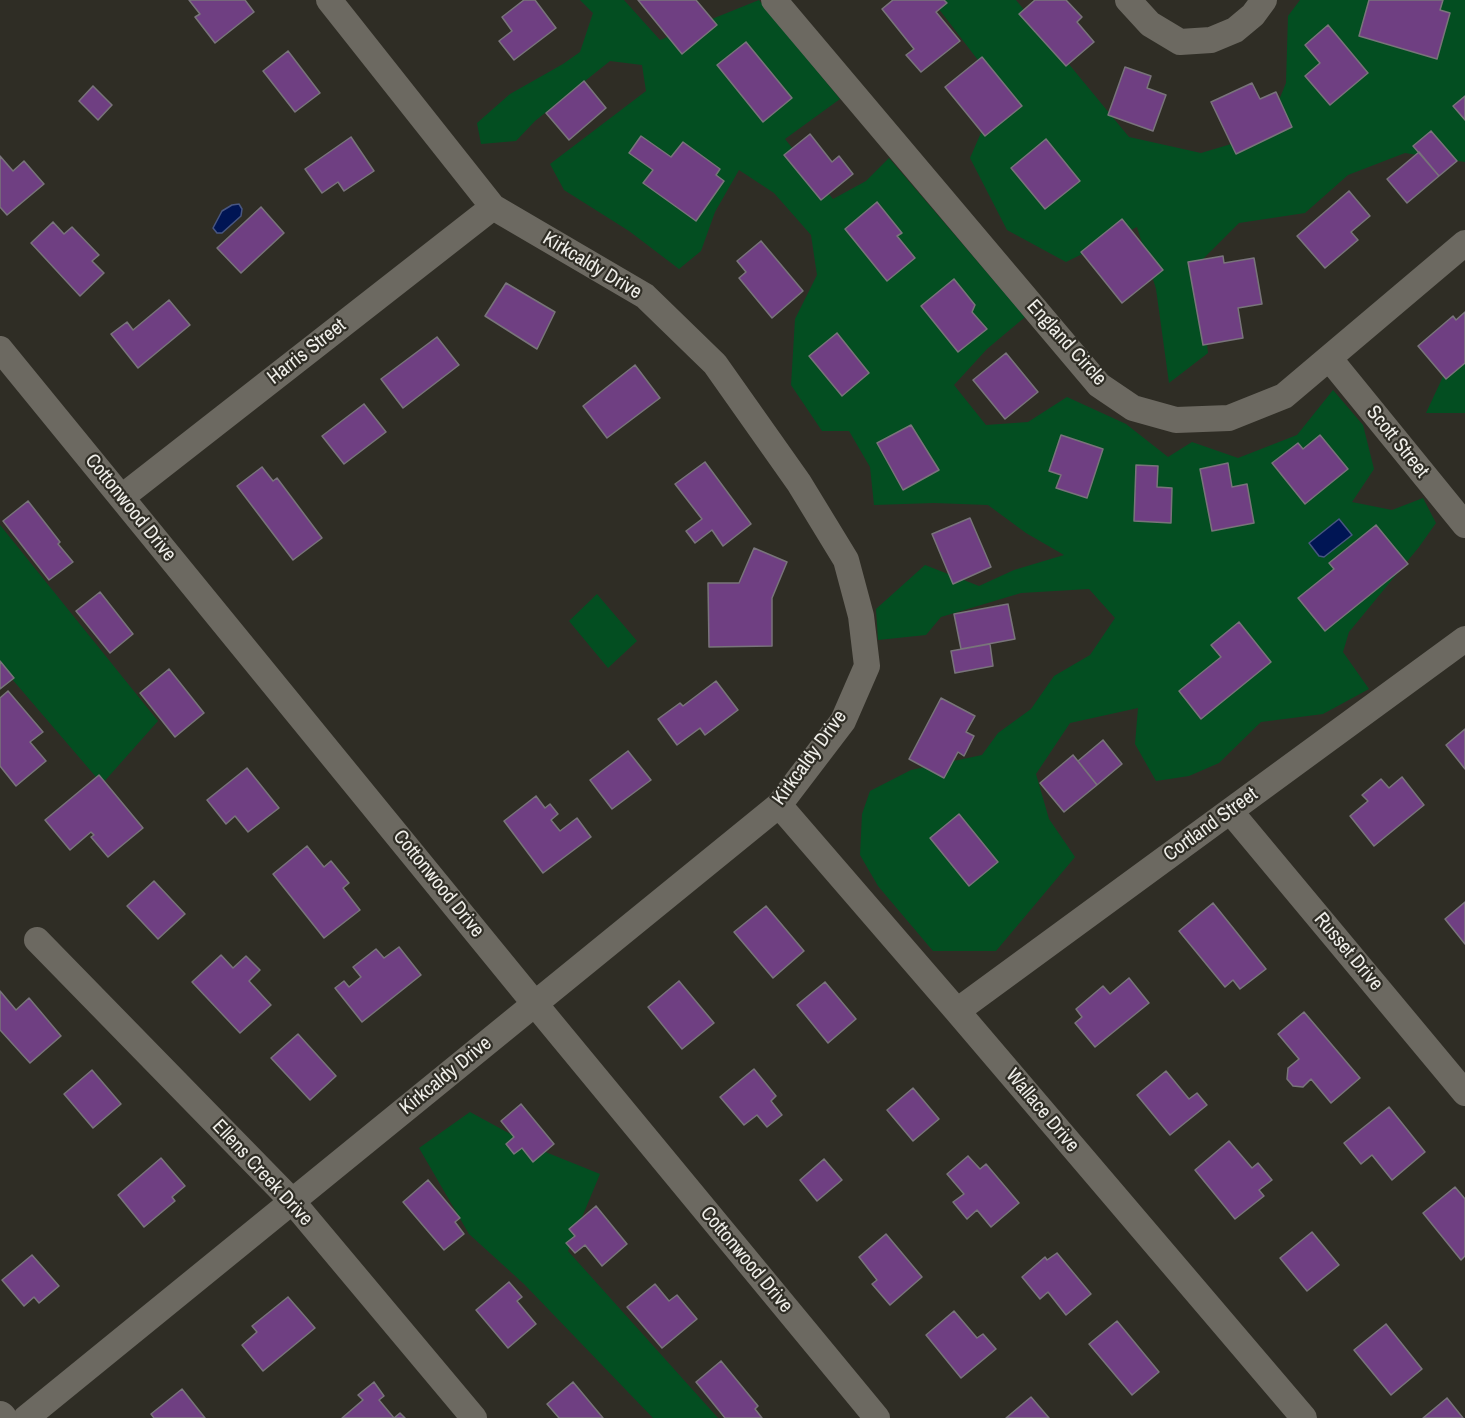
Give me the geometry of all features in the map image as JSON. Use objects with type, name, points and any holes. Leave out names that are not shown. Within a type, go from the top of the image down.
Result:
[{"type":"street","name":"Kirkcaldy Drive","points":[[26,1418],[779,805],[843,721],[867,666],[861,616],[846,560],[799,483],[715,364],[645,296],[492,207],[329,0]]},
{"type":"street","name":"England Circle","points":[[774,0],[1099,384],[1133,408],[1176,420],[1229,418],[1284,396],[1465,243]]},
{"type":"street","points":[[1128,0],[1150,24],[1180,42],[1211,40],[1235,30],[1253,15],[1264,0]]},
{"type":"street","name":"Harris Street","points":[[122,497],[492,207]]},
{"type":"street","name":"Cottonwood Drive","points":[[0,349],[535,1004],[877,1418]]},
{"type":"street","name":"Scott Street","points":[[1329,358],[1465,525]]},
{"type":"street","name":"Cortland Street","points":[[957,1011],[1465,639]]},
{"type":"street","name":"Wallace Drive","points":[[779,805],[1304,1418]]},
{"type":"street","name":"Russet Drive","points":[[1230,811],[1465,1093]]},
{"type":"street","name":"Ellens Creek Drive","points":[[37,940],[292,1201],[474,1418]]},
{"type":"green space","points":[[580,0],[624,0],[660,40],[759,0],[840,99],[785,139],[833,199],[866,181],[889,158],[1025,317],[987,349],[954,385],[986,425],[1028,422],[1067,397],[1126,424],[1168,457],[1192,442],[1238,458],[1297,435],[1333,390],[1363,425],[1374,469],[1352,502],[1392,510],[1423,498],[1436,523],[1349,632],[1343,652],[1369,689],[1323,714],[1261,722],[1219,763],[1189,776],[1156,781],[1135,744],[1138,708],[1070,723],[1036,774],[1049,819],[1075,857],[996,951],[933,951],[878,886],[860,855],[862,814],[870,791],[911,770],[982,755],[998,733],[1031,709],[1054,676],[1090,655],[1115,618],[1089,589],[1021,593],[941,617],[926,635],[878,640],[876,609],[925,565],[979,586],[1014,570],[1064,555],[1026,533],[988,505],[934,503],[874,505],[870,467],[849,431],[822,431],[791,385],[795,319],[817,275],[811,235],[774,193],[739,170],[715,212],[701,251],[679,269],[629,231],[564,190],[550,164],[646,91],[642,65],[610,61],[535,121],[516,141],[481,144],[477,123],[510,94],[580,52],[593,13]]},
{"type":"green space","points":[[932,0],[1016,0],[1129,137],[1201,153],[1265,134],[1286,83],[1288,16],[1300,0],[1465,0],[1465,162],[1405,153],[1348,175],[1305,213],[1239,223],[1198,264],[1208,353],[1169,383],[1156,289],[1137,227],[1066,262],[1007,230],[970,158],[1000,89]]},
{"type":"green space","points":[[1465,333],[1465,413],[1426,413],[1461,338]]},
{"type":"green space","points":[[0,525],[158,721],[102,784],[0,665]]},
{"type":"green space","points":[[597,594],[637,641],[608,668],[569,621]]},
{"type":"green space","points":[[470,1112],[538,1149],[600,1174],[568,1251],[718,1418],[653,1418],[524,1284],[469,1234],[419,1148]]},
{"type":"shaded area","points":[[239,204],[242,209],[241,216],[222,233],[217,233],[213,228],[222,211]]},
{"type":"shaded area","points":[[1339,519],[1352,535],[1324,557],[1319,556],[1309,543]]},
{"type":"building","points":[[189,0],[245,0],[254,12],[215,43],[195,17],[200,14]]},
{"type":"building","points":[[524,0],[535,0],[556,28],[514,60],[499,41],[512,31],[502,17]]},
{"type":"building","points":[[638,0],[696,0],[717,25],[682,54]]},
{"type":"building","points":[[893,0],[944,0],[947,3],[936,12],[960,41],[921,72],[906,55],[914,49],[882,9]]},
{"type":"building","points":[[1035,0],[1066,0],[1082,17],[1077,22],[1094,42],[1066,66],[1019,14]]},
{"type":"building","points":[[1369,0],[1443,0],[1440,10],[1450,13],[1437,59],[1359,36]]},
{"type":"building","points":[[1328,25],[1368,73],[1330,105],[1305,76],[1320,63],[1305,45]]},
{"type":"building","points":[[746,42],[792,98],[763,122],[717,65]]},
{"type":"building","points":[[288,51],[320,93],[295,112],[263,71]]},
{"type":"building","points":[[982,57],[1022,106],[985,136],[945,87]]},
{"type":"building","points":[[1125,67],[1151,76],[1147,88],[1166,95],[1153,131],[1108,115]]},
{"type":"building","points":[[584,81],[606,108],[569,140],[546,113]]},
{"type":"building","points":[[1252,83],[1260,99],[1276,92],[1292,127],[1236,154],[1211,102]]},
{"type":"building","points":[[93,86],[112,105],[98,120],[79,101]]},
{"type":"building","points":[[1465,96],[1465,120],[1453,106]]},
{"type":"building","points":[[1431,131],[1457,161],[1439,176],[1413,146]]},
{"type":"building","points":[[810,134],[832,162],[839,156],[853,174],[821,200],[784,155]]},
{"type":"building","points":[[641,136],[671,157],[683,142],[720,169],[716,175],[724,181],[696,221],[643,183],[653,170],[629,153]]},
{"type":"building","points":[[351,137],[374,171],[344,191],[338,182],[322,193],[305,169]]},
{"type":"building","points":[[1046,139],[1080,181],[1045,209],[1011,168]]},
{"type":"building","points":[[1419,152],[1439,176],[1407,203],[1387,179]]},
{"type":"building","points":[[0,156],[13,171],[24,161],[44,184],[7,215],[0,207]]},
{"type":"building","points":[[1349,191],[1370,216],[1351,232],[1358,240],[1325,268],[1297,236]]},
{"type":"building","points":[[877,202],[902,233],[897,236],[915,258],[887,281],[845,229]]},
{"type":"building","points":[[261,207],[284,233],[241,273],[217,248]]},
{"type":"building","points":[[1122,219],[1163,270],[1122,303],[1081,252]]},
{"type":"building","points":[[53,222],[64,234],[72,227],[99,255],[92,261],[104,273],[80,296],[31,243]]},
{"type":"building","points":[[761,241],[803,291],[772,318],[739,278],[746,272],[737,261]]},
{"type":"building","points":[[1223,256],[1224,263],[1254,258],[1262,304],[1238,308],[1243,338],[1203,345],[1188,262]]},
{"type":"building","points":[[954,279],[975,305],[972,312],[987,329],[958,352],[921,306]]},
{"type":"building","points":[[506,283],[555,312],[537,349],[485,316]]},
{"type":"building","points":[[169,300],[190,325],[138,368],[111,334],[127,322],[133,330]]},
{"type":"building","points":[[1465,312],[1465,363],[1446,379],[1418,346],[1453,316],[1456,320]]},
{"type":"building","points":[[837,333],[869,373],[842,396],[809,356]]},
{"type":"building","points":[[437,337],[459,365],[403,408],[381,379]]},
{"type":"building","points":[[1006,353],[1038,392],[1005,419],[973,380]]},
{"type":"building","points":[[635,365],[660,398],[607,438],[583,406]]},
{"type":"building","points":[[364,404],[386,432],[344,464],[322,436]]},
{"type":"building","points":[[911,425],[939,470],[903,490],[877,443]]},
{"type":"building","points":[[1061,435],[1103,449],[1087,498],[1056,488],[1061,475],[1049,471]]},
{"type":"building","points":[[1320,435],[1348,469],[1305,504],[1272,463],[1298,443],[1303,449]]},
{"type":"building","points":[[705,462],[751,524],[723,546],[712,530],[695,543],[686,531],[702,519],[675,484]]},
{"type":"building","points":[[1228,463],[1232,487],[1247,484],[1254,523],[1212,531],[1200,469]]},
{"type":"building","points":[[1136,465],[1158,466],[1157,487],[1172,488],[1171,523],[1134,521]]},
{"type":"building","points":[[262,467],[273,481],[277,478],[322,538],[293,560],[237,486]]},
{"type":"building","points":[[28,501],[73,562],[49,580],[3,521]]},
{"type":"building","points":[[970,518],[991,567],[953,584],[932,534]]},
{"type":"building","points":[[1376,525],[1408,564],[1325,631],[1298,598],[1334,569],[1329,563]]},
{"type":"building","points":[[754,548],[787,562],[772,598],[772,646],[709,647],[708,583],[739,583]]},
{"type":"building","points":[[100,592],[133,634],[110,653],[76,611]]},
{"type":"building","points":[[1008,604],[1015,639],[961,649],[954,614]]},
{"type":"building","points":[[1239,622],[1271,662],[1201,719],[1179,691],[1221,657],[1211,645]]},
{"type":"building","points":[[990,644],[993,666],[955,673],[951,651]]},
{"type":"building","points":[[0,661],[14,678],[0,689]]},
{"type":"building","points":[[169,669],[204,713],[175,737],[140,693]]},
{"type":"building","points":[[716,681],[738,710],[705,735],[700,728],[677,745],[658,719],[680,703],[683,706]]},
{"type":"building","points":[[8,691],[43,732],[30,742],[46,761],[16,786],[0,766],[0,698]]},
{"type":"building","points":[[941,698],[975,716],[966,732],[974,736],[964,756],[958,752],[944,778],[909,759]]},
{"type":"building","points":[[1465,729],[1465,769],[1446,745]]},
{"type":"building","points":[[1103,740],[1122,764],[1097,785],[1078,761]]},
{"type":"building","points":[[628,751],[651,780],[612,809],[590,780]]},
{"type":"building","points":[[1073,755],[1097,785],[1064,812],[1040,783]]},
{"type":"building","points":[[247,768],[279,808],[248,832],[235,816],[226,824],[207,800]]},
{"type":"building","points":[[99,775],[143,828],[108,857],[91,837],[94,835],[91,832],[70,850],[45,820]]},
{"type":"building","points":[[1402,777],[1424,805],[1374,846],[1350,816],[1368,801],[1362,795],[1381,779],[1389,788]]},
{"type":"building","points":[[536,796],[545,808],[550,804],[558,814],[551,820],[560,831],[577,818],[591,837],[543,873],[504,821]]},
{"type":"building","points":[[959,814],[998,862],[969,886],[930,838]]},
{"type":"building","points":[[307,846],[324,867],[331,861],[349,883],[343,888],[360,910],[324,938],[273,874]]},
{"type":"building","points":[[154,881],[185,914],[158,939],[127,906]]},
{"type":"building","points":[[1465,902],[1465,944],[1445,919]]},
{"type":"building","points":[[1213,903],[1266,969],[1240,989],[1233,980],[1225,987],[1179,931]]},
{"type":"building","points":[[766,906],[804,951],[773,978],[734,932]]},
{"type":"building","points":[[399,947],[421,975],[362,1022],[335,988],[344,981],[349,987],[361,977],[353,967],[376,949],[384,958]]},
{"type":"building","points":[[221,955],[233,968],[246,956],[260,970],[249,981],[271,1005],[240,1033],[192,982]]},
{"type":"building","points":[[1129,978],[1149,1003],[1095,1047],[1075,1023],[1082,1017],[1076,1009],[1103,986],[1110,994]]},
{"type":"building","points":[[679,981],[714,1023],[682,1049],[648,1007]]},
{"type":"building","points":[[825,982],[856,1019],[828,1043],[797,1005]]},
{"type":"building","points":[[0,991],[16,1010],[29,998],[61,1036],[30,1063],[0,1030]]},
{"type":"building","points":[[1304,1012],[1360,1078],[1331,1103],[1311,1079],[1303,1087],[1293,1086],[1287,1079],[1288,1068],[1299,1059],[1278,1034]]},
{"type":"building","points":[[298,1034],[336,1076],[310,1100],[271,1058]]},
{"type":"building","points":[[754,1069],[776,1096],[771,1101],[782,1115],[767,1127],[757,1115],[744,1125],[720,1097]]},
{"type":"building","points":[[92,1070],[121,1104],[93,1128],[64,1094]]},
{"type":"building","points":[[1166,1071],[1189,1099],[1197,1093],[1207,1105],[1170,1135],[1137,1095]]},
{"type":"building","points":[[913,1088],[939,1119],[913,1141],[887,1110]]},
{"type":"building","points":[[521,1104],[554,1144],[533,1162],[522,1148],[514,1154],[506,1144],[514,1137],[501,1121]]},
{"type":"building","points":[[1389,1107],[1425,1152],[1392,1180],[1372,1155],[1361,1164],[1344,1143]]},
{"type":"building","points":[[1229,1141],[1252,1168],[1258,1163],[1272,1180],[1259,1190],[1264,1196],[1235,1219],[1195,1170]]},
{"type":"building","points":[[968,1156],[980,1169],[986,1164],[1019,1203],[991,1227],[977,1210],[967,1219],[953,1202],[964,1194],[947,1174]]},
{"type":"building","points":[[161,1158],[185,1186],[172,1197],[175,1201],[144,1227],[118,1195]]},
{"type":"building","points":[[824,1159],[842,1180],[817,1201],[800,1180]]},
{"type":"building","points":[[428,1180],[460,1218],[455,1222],[464,1234],[444,1250],[403,1202]]},
{"type":"building","points":[[1455,1187],[1465,1199],[1465,1256],[1461,1260],[1423,1213]]},
{"type":"building","points":[[596,1206],[627,1244],[602,1266],[585,1245],[575,1253],[566,1243],[575,1236],[569,1229]]},
{"type":"building","points":[[1312,1232],[1339,1265],[1307,1291],[1280,1258]]},
{"type":"building","points":[[886,1234],[922,1277],[890,1305],[872,1284],[877,1280],[859,1257]]},
{"type":"building","points":[[1057,1253],[1091,1294],[1066,1315],[1048,1292],[1040,1299],[1022,1277],[1045,1257],[1047,1260]]},
{"type":"building","points":[[32,1255],[59,1286],[39,1303],[34,1297],[24,1306],[2,1280]]},
{"type":"building","points":[[509,1282],[522,1297],[517,1301],[536,1324],[508,1348],[476,1310]]},
{"type":"building","points":[[655,1284],[669,1301],[677,1295],[697,1319],[662,1348],[627,1307]]},
{"type":"building","points":[[288,1297],[315,1328],[263,1371],[242,1345],[257,1332],[252,1326]]},
{"type":"building","points":[[954,1311],[977,1338],[983,1334],[996,1349],[961,1378],[926,1335]]},
{"type":"building","points":[[1117,1321],[1159,1372],[1132,1395],[1089,1344]]},
{"type":"building","points":[[1386,1324],[1422,1369],[1391,1395],[1354,1350]]},
{"type":"building","points":[[721,1361],[758,1406],[755,1409],[762,1418],[725,1418],[696,1382]]},
{"type":"building","points":[[374,1382],[384,1396],[379,1400],[394,1418],[342,1418],[363,1400],[358,1395]]},
{"type":"building","points":[[573,1382],[603,1418],[559,1418],[547,1404]]},
{"type":"building","points":[[182,1389],[205,1418],[154,1418],[151,1414]]},
{"type":"building","points":[[1031,1397],[1049,1418],[1006,1418]]},
{"type":"building","points":[[1447,1398],[1463,1418],[1423,1418]]},
{"type":"building","points":[[400,1413],[405,1418],[394,1418]]}]
